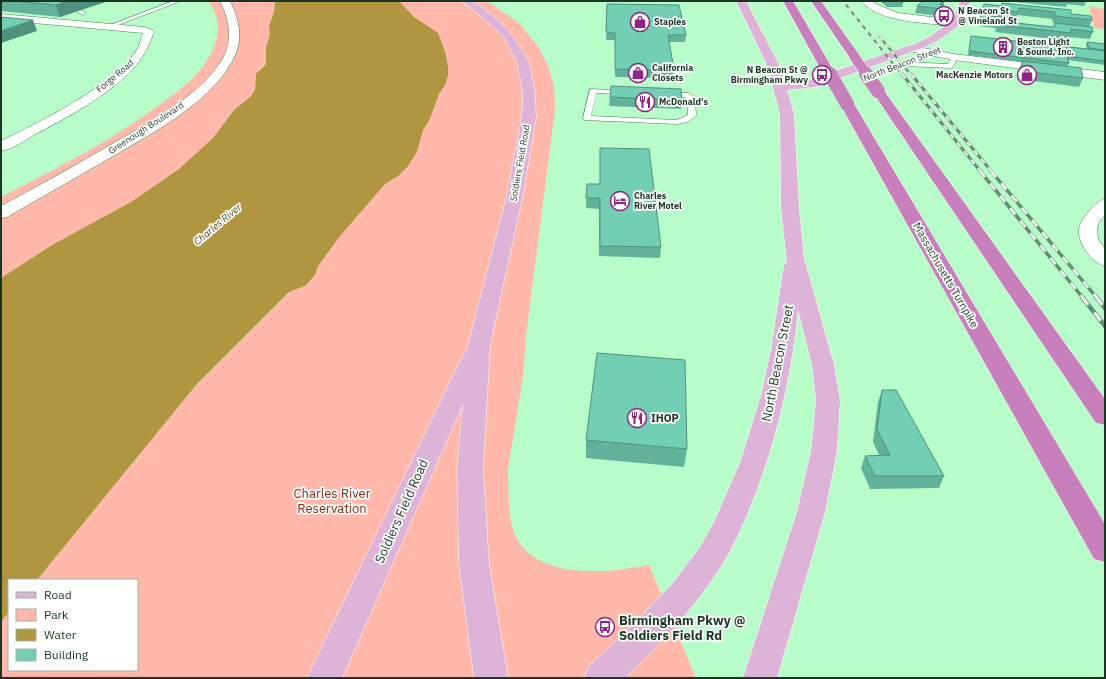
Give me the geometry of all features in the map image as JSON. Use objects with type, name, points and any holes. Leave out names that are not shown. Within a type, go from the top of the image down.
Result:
[{"type":"highway","name":"Massachusetts Turnpike","points":[[788,1],[825,66],[850,90],[1105,550]]},
{"type":"highway","points":[[816,1],[1105,417]]},
{"type":"main road","name":"Soldiers Field Road","points":[[467,1],[499,26],[513,44],[525,68],[529,100],[527,127],[514,199],[479,345],[470,469],[474,564],[491,678]]},
{"type":"main road","points":[[741,1],[773,65],[782,92]]},
{"type":"main road","name":"North Beacon Street","points":[[782,92],[850,90],[886,71],[934,53],[952,41],[957,30],[956,23],[965,1]]},
{"type":"main road","name":"North Beacon Street","points":[[782,92],[814,84],[913,49],[933,40],[956,23]]},
{"type":"main road","name":"North Beacon Street","points":[[760,678],[810,512],[824,452],[828,414],[827,384],[823,364],[795,258],[790,208],[787,114],[782,92]]},
{"type":"main road","name":"North Beacon Street","points":[[601,678],[638,644],[673,608],[708,561],[733,514],[750,474],[777,377],[795,258]]},
{"type":"main road","name":"Soldiers Field Road","points":[[324,678],[365,592],[434,437],[479,345]]},
{"type":"street","name":"Greenough Boulevard","points":[[1,214],[150,127],[190,100],[206,86],[224,64],[233,46],[234,24],[225,1]]},
{"type":"street","points":[[866,1],[874,8],[893,14],[956,23]]},
{"type":"street","name":"Forge Road","points":[[1,17],[149,32],[145,44],[133,61],[102,88],[67,111],[1,146]]},
{"type":"street","points":[[913,49],[954,57],[1105,76]]},
{"type":"street","points":[[1105,204],[1089,224],[1088,234],[1092,244],[1105,260]]},
{"type":"lane","points":[[108,27],[178,1]]},
{"type":"lane","points":[[903,64],[951,66],[954,57]]},
{"type":"lane","points":[[593,91],[681,95],[690,97],[692,116],[678,122],[587,118],[593,91]]},
{"type":"green space","points":[[208,1],[275,1],[274,12],[270,22],[270,34],[266,47],[266,64],[261,68],[255,79],[255,90],[251,96],[234,110],[213,138],[179,169],[131,202],[52,245],[1,278],[1,197],[56,169],[110,138],[144,116],[192,79],[206,62],[216,42],[218,32],[217,21],[214,11]]},
{"type":"green space","name":"Charles River Reservation","points":[[399,1],[487,1],[519,23],[539,48],[548,66],[554,87],[555,110],[526,335],[523,377],[508,469],[511,521],[515,535],[525,550],[539,560],[556,567],[595,571],[633,568],[649,565],[696,678],[1,678],[1,622],[8,613],[8,671],[138,671],[138,579],[38,579],[196,385],[289,292],[305,286],[315,275],[318,266],[329,248],[385,184],[398,176],[417,152],[423,130],[429,121],[439,94],[445,85],[448,66],[445,51],[438,33],[414,18]]},
{"type":"green space","points":[[1089,6],[1105,9],[1105,29],[1094,28]]},
{"type":"water","name":"Charles River","points":[[275,1],[399,1],[414,17],[438,33],[445,51],[448,76],[445,85],[439,94],[429,121],[423,130],[417,152],[408,166],[398,176],[385,184],[340,236],[318,266],[315,275],[305,286],[289,292],[196,385],[38,579],[8,579],[8,613],[1,622],[1,278],[52,245],[131,202],[179,169],[213,138],[234,110],[251,96],[255,90],[256,74],[266,64],[266,47],[270,34],[269,26],[274,12]]},
{"type":"building","points":[[14,1],[67,1],[56,5]]},
{"type":"building","points":[[922,1],[943,1],[940,5],[944,5],[941,9],[917,6]]},
{"type":"building","points":[[1002,3],[1071,10],[1071,14],[1091,16],[1092,20],[1055,16],[1055,12],[1019,8],[1018,12],[983,8],[984,4],[1002,6]]},
{"type":"building","points":[[607,4],[679,5],[686,35],[668,35],[674,70],[615,69],[615,33],[606,32]]},
{"type":"building","points":[[981,15],[1016,19],[1016,23],[1054,27],[1055,23],[1092,27],[1093,32],[1071,29],[1071,33],[997,25],[998,21],[980,19]]},
{"type":"building","points":[[1,17],[33,20],[1,31]]},
{"type":"building","name":"Boston Light & Sound, Inc.","points":[[971,36],[1105,51],[1105,61],[1067,56],[1069,63],[969,51]]},
{"type":"building","points":[[1087,42],[1105,44],[1105,50],[1089,48]]},
{"type":"building","points":[[1022,61],[1081,68],[1083,78],[1022,71]]},
{"type":"building","points":[[611,86],[681,89],[682,100],[610,97]]},
{"type":"building","name":"Charles River Motel","points":[[600,148],[649,149],[661,247],[600,246],[600,198],[586,198],[587,184],[600,184]]},
{"type":"building","name":"IHOP","points":[[597,353],[685,360],[687,449],[586,440]]},
{"type":"building","points":[[882,390],[896,390],[944,476],[875,476],[865,456],[890,455],[877,430]]},
{"type":"railway","points":[[843,1],[902,75]]},
{"type":"railway","points":[[880,37],[911,75]]},
{"type":"railway","points":[[902,74],[981,172]]},
{"type":"railway","points":[[911,74],[992,172]]},
{"type":"railway","points":[[980,171],[1083,298]]},
{"type":"railway","points":[[991,171],[1097,298]]},
{"type":"railway","points":[[1082,297],[1105,326]]},
{"type":"railway","points":[[1096,297],[1105,308]]},
{"type":"place","name":"N Beacon St @ Vineland St","points":[[944,16]]},
{"type":"place","name":"Staples","points":[[640,22]]},
{"type":"place","name":"Boston Light & Sound, Inc.","points":[[1003,47]]},
{"type":"place","name":"California Closets","points":[[638,73]]},
{"type":"place","name":"N Beacon St @ Birmingham Pkwy","points":[[822,75]]},
{"type":"place","name":"MacKenzie Motors","points":[[1027,75]]},
{"type":"place","name":"McDonald's","points":[[645,102]]},
{"type":"place","name":"Charles River Motel","points":[[620,201]]},
{"type":"place","name":"IHOP","points":[[637,418]]},
{"type":"place","name":"Birmingham Pkwy @ Soldiers Field Rd","points":[[605,627]]}]
